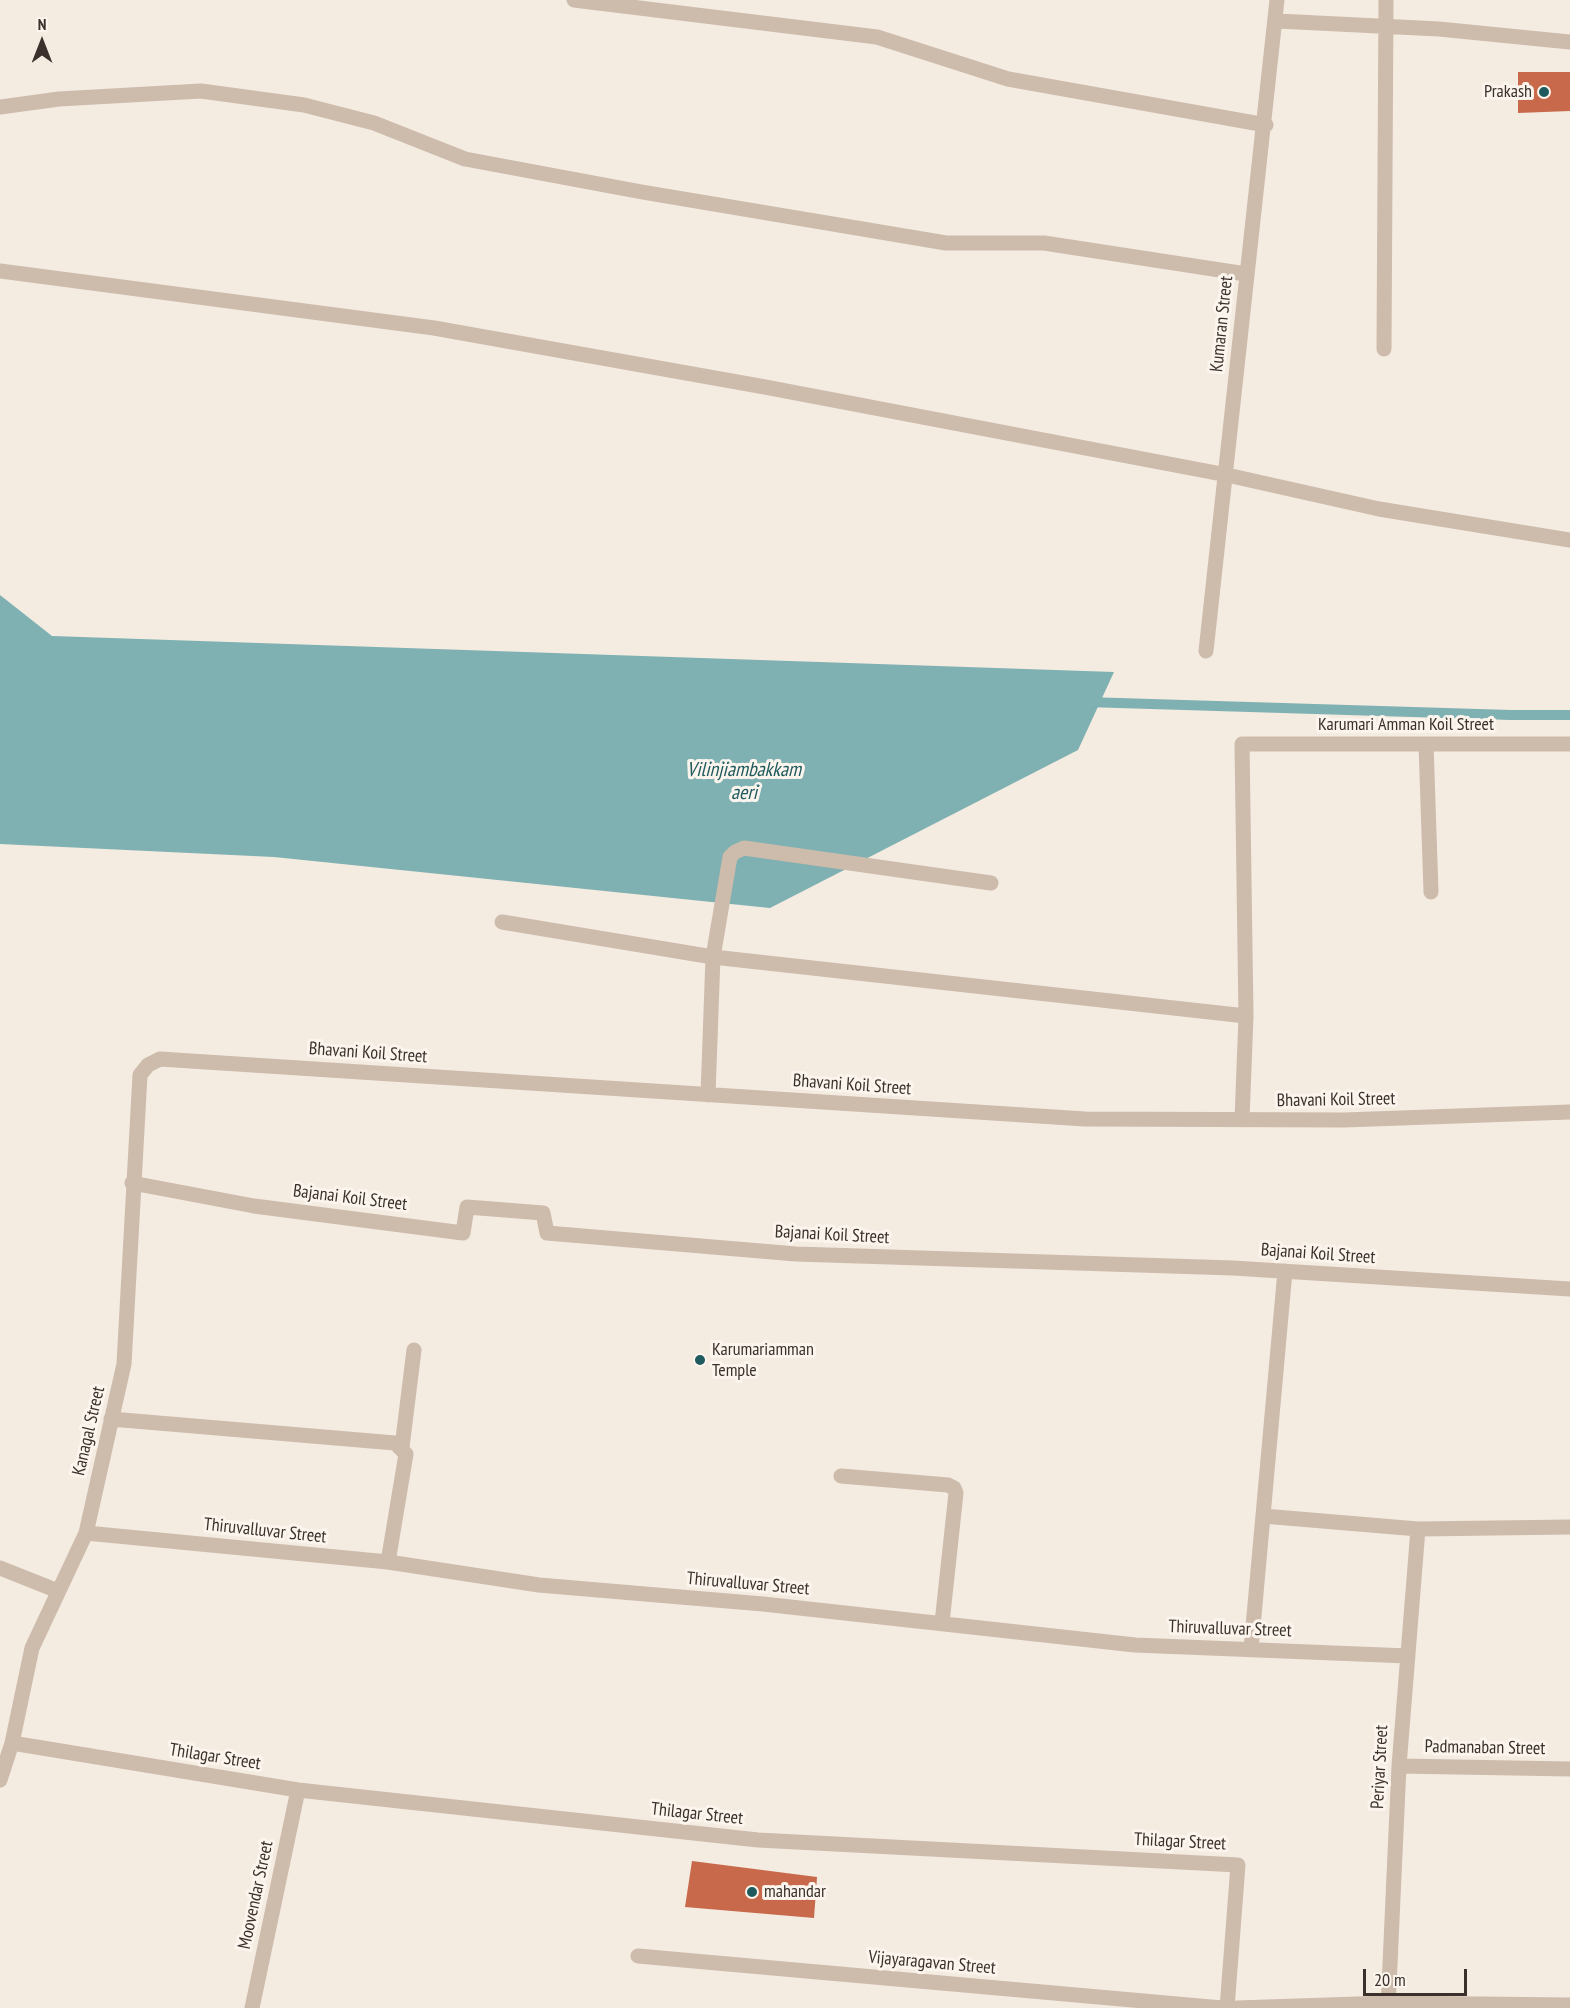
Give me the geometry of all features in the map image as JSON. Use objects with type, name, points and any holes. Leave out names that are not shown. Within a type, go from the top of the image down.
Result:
[{"type":"street","points":[[574,0],[877,37],[1008,79],[1266,125]]},
{"type":"street","name":"Kumaran Street","points":[[1206,651],[1227,475],[1246,274],[1266,125],[1277,21],[1277,0]]},
{"type":"street","points":[[1384,349],[1386,0]]},
{"type":"street","points":[[1277,21],[1570,42]]},
{"type":"street","points":[[0,107],[59,99],[201,92],[224,94],[304,105],[374,123],[465,159],[642,192],[946,243],[1044,243],[1246,274]]},
{"type":"street","points":[[0,271],[434,328],[765,387],[1227,475],[1379,509],[1570,540]]},
{"type":"street","name":"Karumari Amman Koil Street","points":[[1246,1016],[1242,744],[1570,744]]},
{"type":"street","points":[[1426,744],[1431,892]]},
{"type":"street","points":[[708,1095],[713,957],[730,857],[735,852],[744,848],[991,883]]},
{"type":"street","points":[[502,922],[713,957],[1246,1016],[1242,1120]]},
{"type":"street","name":"Bhavani Koil Street","points":[[140,1075],[147,1065],[160,1059],[1085,1119],[1344,1120],[1570,1112]]},
{"type":"street","name":"Kanagal Street","points":[[0,1780],[12,1743],[32,1648],[86,1533],[124,1364],[132,1183],[140,1075]]},
{"type":"street","name":"Bajanai Koil Street","points":[[132,1183],[254,1206],[463,1233],[467,1207],[543,1213],[548,1233],[796,1254],[1285,1271],[1570,1289]]},
{"type":"street","points":[[1251,1649],[1285,1271]]},
{"type":"street","points":[[402,1447],[414,1350]]},
{"type":"street","points":[[111,1419],[395,1443],[402,1447],[406,1454],[388,1562]]},
{"type":"street","points":[[841,1476],[948,1485],[954,1488],[956,1493],[942,1623]]},
{"type":"street","points":[[1263,1516],[1418,1529],[1570,1527]]},
{"type":"street","name":"Periyar Street","points":[[1388,2006],[1399,1766],[1418,1529]]},
{"type":"street","name":"Thiruvalluvar Street","points":[[86,1533],[388,1562],[539,1585],[764,1604],[1135,1645],[1408,1656]]},
{"type":"street","points":[[0,1568],[58,1591]]},
{"type":"street","name":"Thilagar Street","points":[[12,1743],[298,1790],[758,1840],[1238,1864],[1227,2008]]},
{"type":"street","name":"Padmanaban Street","points":[[1399,1766],[1570,1769]]},
{"type":"street","name":"Moovendar Street","points":[[252,2008],[298,1790]]},
{"type":"street","name":"Vijayaragavan Street","points":[[638,1956],[1222,2008]]},
{"type":"street","points":[[1239,2008],[1570,2005]]},
{"type":"water","name":"Vilinjiambakkam aeri","points":[[0,595],[52,636],[1114,672],[1078,750],[770,908],[274,857],[0,844]]},
{"type":"building","name":"Prakash","points":[[1518,72],[1570,72],[1570,111],[1518,113]]},
{"type":"building","name":"mahandar","points":[[692,1861],[817,1877],[814,1918],[685,1907]]},
{"type":"waterway","points":[[1086,702],[1570,715]]},
{"type":"place","name":"Prakash","points":[[1544,92]]},
{"type":"place","name":"Karumariamman Temple","points":[[700,1360]]},
{"type":"place","name":"mahandar","points":[[752,1892]]}]
